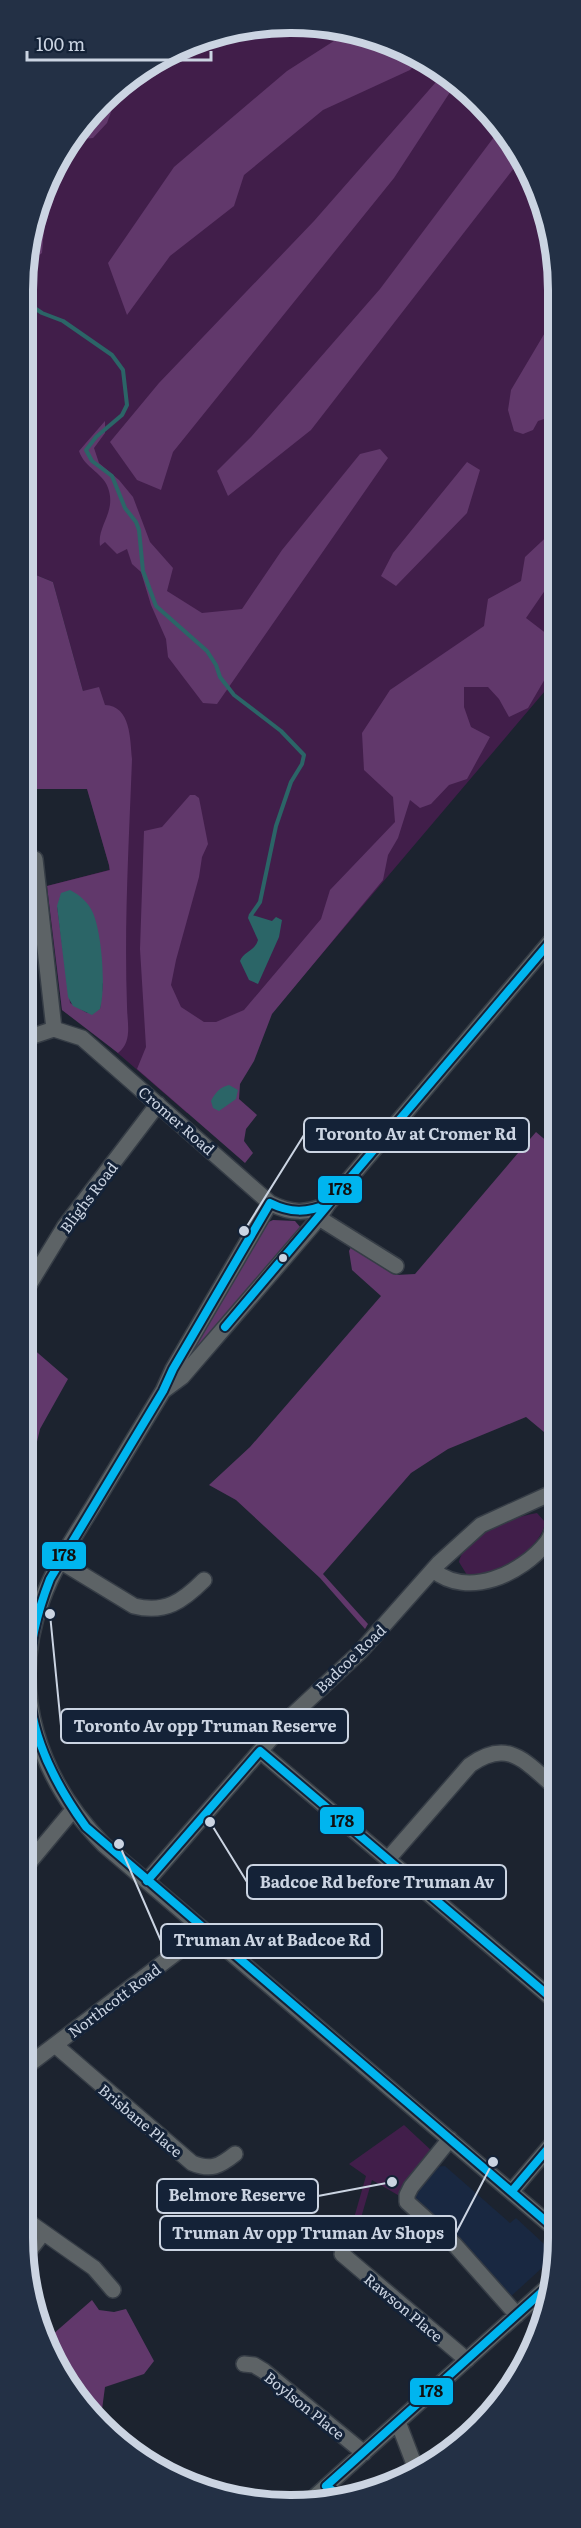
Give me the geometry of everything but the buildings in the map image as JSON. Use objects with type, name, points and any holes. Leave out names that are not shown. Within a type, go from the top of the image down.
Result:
[{"type":"street","points":[[33,1037],[54,1029],[35,859]]},
{"type":"street","points":[[163,1391],[182,1377],[319,1218],[328,1204],[548,944]]},
{"type":"street","name":"Cromer Road","points":[[54,1029],[82,1038],[270,1203],[287,1210],[307,1212],[328,1204]]},
{"type":"street","name":"Blighs Road","points":[[33,1278],[65,1226],[158,1104]]},
{"type":"street","points":[[33,1639],[36,1617],[50,1580],[163,1391],[173,1369],[270,1203]]},
{"type":"street","points":[[319,1218],[396,1266]]},
{"type":"street","name":"Badcoe Road","points":[[147,1881],[260,1751],[313,1694],[360,1652],[433,1570],[481,1525],[548,1495]]},
{"type":"street","name":"Badcoe Road","points":[[433,1570],[440,1576],[458,1581],[487,1582],[519,1568],[548,1541]]},
{"type":"street","points":[[60,1562],[134,1606],[147,1610],[166,1608],[185,1598],[204,1580]]},
{"type":"street","points":[[33,1722],[41,1753],[73,1810],[105,1845],[548,2223]]},
{"type":"street","points":[[260,1751],[548,1995]]},
{"type":"street","points":[[388,1858],[470,1765],[482,1756],[495,1752],[518,1757],[548,1781]]},
{"type":"street","points":[[33,1858],[73,1810]]},
{"type":"street","name":"Northcott Road","points":[[33,2062],[205,1931]]},
{"type":"street","name":"Brisbane Place","points":[[55,2045],[192,2163],[215,2168],[235,2154]]},
{"type":"street","points":[[450,2139],[411,2187],[407,2195],[407,2202],[454,2244],[517,2315]]},
{"type":"street","points":[[512,2191],[548,2148]]},
{"type":"street","points":[[33,2226],[94,2268],[113,2290]]},
{"type":"street","points":[[33,2245],[43,2233]]},
{"type":"street","name":"Rawson Place","points":[[342,2254],[467,2360]]},
{"type":"street","points":[[319,2493],[542,2292]]},
{"type":"street","name":"Boylson Place","points":[[244,2364],[254,2365],[264,2371],[364,2453]]},
{"type":"street","points":[[398,2422],[414,2463]]},
{"type":"shaded area","points":[[290,33],[324,35],[357,42],[419,67],[447,86],[473,108],[505,147],[514,162],[534,208],[546,257],[548,290],[548,687],[187,1113],[98,1036],[62,1010],[47,886],[109,870],[109,865],[87,788],[83,691],[53,582],[33,574],[35,257],[42,224],[53,192],[67,162],[86,134],[108,108],[147,76],[162,67],[208,47],[257,35]]},
{"type":"shaded area","points":[[339,38],[373,47],[415,65],[410,70],[323,110],[244,175],[234,206],[170,256],[127,315],[108,263],[174,167],[287,71]]},
{"type":"shaded area","points":[[180,58],[114,104],[107,123],[93,138],[82,139],[108,108],[147,76]]},
{"type":"shaded area","points":[[438,79],[452,90],[394,178],[173,452],[161,490],[137,480],[110,442],[159,383],[314,221]]},
{"type":"shaded area","points":[[496,135],[516,166],[311,430],[228,496],[217,471],[251,437],[380,289]]},
{"type":"shaded area","points":[[62,173],[44,229],[42,253],[35,258],[47,208]]},
{"type":"shaded area","points":[[548,328],[548,418],[538,421],[533,430],[523,434],[514,431],[508,410],[511,390]]},
{"type":"shaded area","points":[[105,421],[105,433],[94,448],[99,463],[119,480],[133,497],[150,542],[173,568],[167,591],[202,613],[242,609],[282,550],[360,454],[380,449],[388,458],[217,704],[203,703],[168,657],[166,639],[151,605],[141,572],[132,564],[127,549],[117,554],[105,542],[100,546],[101,532],[110,506],[109,491],[107,485],[85,462],[79,451]]},
{"type":"shaded area","points":[[467,462],[480,470],[467,513],[396,586],[381,576],[393,553]]},
{"type":"shaded area","points":[[548,535],[548,586],[526,618],[548,635],[548,674],[528,708],[509,717],[499,699],[488,687],[464,687],[464,707],[471,727],[490,737],[467,779],[449,785],[431,804],[420,808],[410,800],[398,838],[388,855],[383,880],[272,1014],[254,1061],[240,1084],[239,1099],[257,1115],[246,1129],[244,1141],[253,1153],[245,1163],[137,1069],[146,1047],[140,949],[144,831],[162,827],[190,795],[199,798],[208,844],[202,857],[171,985],[181,1007],[204,1022],[216,1022],[244,1010],[321,919],[330,890],[395,822],[393,797],[364,770],[362,733],[390,690],[484,626],[488,599],[521,581],[525,557]]},
{"type":"shaded area","points":[[33,574],[53,582],[83,691],[99,687],[105,705],[120,711],[128,725],[132,759],[126,913],[128,1031],[126,1043],[118,1053],[62,1010],[47,886],[110,870],[87,789],[33,789]],"holes":[[[57,906],[103,984],[100,1009],[87,1013],[70,1003]]]},
{"type":"shaded area","points":[[70,890],[89,906],[99,934],[103,974],[102,999],[100,1009],[92,1015],[73,1006],[68,997],[57,906],[61,893]]},
{"type":"shaded area","points":[[249,914],[272,921],[276,917],[282,920],[279,937],[258,984],[249,980],[240,961],[258,940],[248,918]]},
{"type":"shaded area","points":[[229,1085],[238,1090],[236,1099],[219,1111],[213,1108],[211,1101],[214,1095]]},
{"type":"shaded area","points":[[536,1132],[548,1142],[548,1435],[526,1417],[448,1449],[411,1473],[323,1574],[368,1624],[365,1629],[320,1578],[236,1500],[209,1485],[250,1447],[381,1296],[352,1270],[349,1251],[352,1245],[396,1275],[415,1274]]},
{"type":"shaded area","points":[[273,1220],[295,1221],[301,1228],[174,1375],[264,1224]]},
{"type":"shaded area","points":[[33,1349],[68,1379],[40,1429],[33,1459]]},
{"type":"shaded area","points":[[537,1513],[545,1522],[543,1530],[526,1552],[496,1572],[467,1575],[459,1562],[463,1552],[470,1544],[503,1523]]},
{"type":"shaded area","points":[[404,2125],[433,2152],[403,2198],[372,2180],[356,2235],[350,2232],[366,2176],[349,2164]]},
{"type":"shaded area","points":[[445,2166],[510,2223],[516,2218],[547,2247],[546,2264],[508,2299],[414,2204],[413,2192],[434,2167]]},
{"type":"shaded area","points":[[92,2300],[99,2310],[114,2312],[126,2309],[154,2361],[144,2374],[105,2387],[102,2412],[76,2381],[52,2335]]},
{"type":"waterway","points":[[33,307],[63,321],[112,355],[123,370],[127,405],[122,415],[96,437],[86,450],[92,461],[112,476],[125,508],[136,522],[139,530],[143,571],[156,606],[207,651],[220,677],[234,695],[281,731],[304,755],[302,764],[291,782],[276,826],[260,902],[251,915]]},
{"type":"transit line","name":"178","points":[[33,1638],[50,1579],[163,1391],[173,1369],[270,1203],[299,1211],[328,1204],[548,944]]},
{"type":"transit line","name":"178","points":[[225,1327],[338,1193]]},
{"type":"transit line","name":"178","points":[[33,1717],[38,1738],[50,1767],[86,1827],[548,2223]]},
{"type":"transit line","name":"178","points":[[147,1881],[260,1751],[548,1995]]},
{"type":"transit line","name":"178","points":[[512,2191],[548,2148]]},
{"type":"transit line","name":"178","points":[[334,2491],[326,2486],[542,2292]]},
{"type":"place","name":"Toronto Av at Cromer Rd","points":[[244,1231]]},
{"type":"place","name":"Toronto Av opp Truman Reserve","points":[[50,1614]]},
{"type":"place","name":"Badcoe Rd before Truman Av","points":[[210,1822]]},
{"type":"place","name":"Truman Av at Badcoe Rd","points":[[119,1844]]},
{"type":"place","name":"Truman Av opp Truman Av Shops","points":[[493,2162]]},
{"type":"place","name":"Belmore Reserve","points":[[392,2182]]}]
